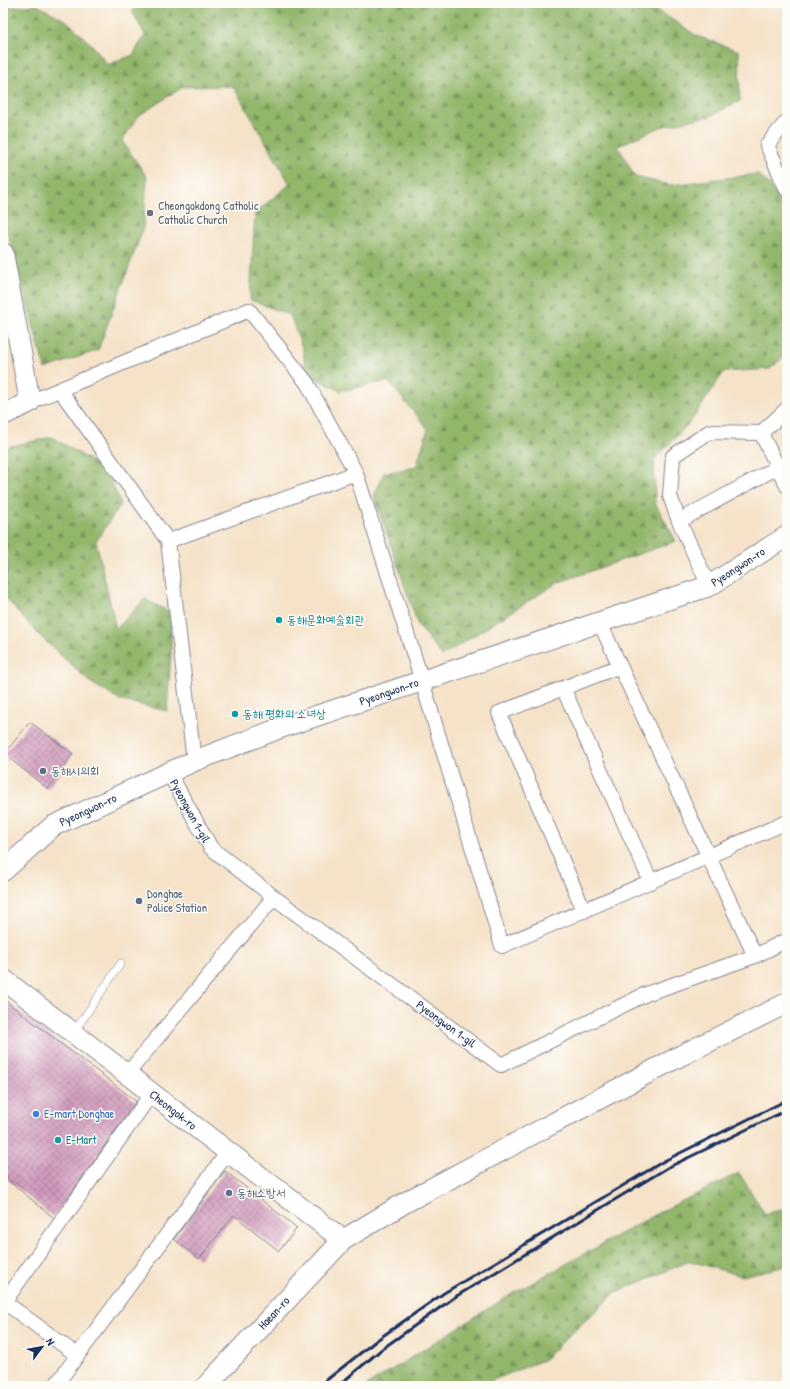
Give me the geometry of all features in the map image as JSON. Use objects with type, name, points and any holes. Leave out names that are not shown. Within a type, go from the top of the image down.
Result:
[{"type":"street","points":[[787,121],[767,145],[787,190]]},
{"type":"street","points":[[3,255],[30,402]]},
{"type":"street","points":[[3,415],[30,402],[249,310],[307,383],[356,473],[422,681],[502,946],[787,822]]},
{"type":"street","points":[[60,390],[168,541],[194,761]]},
{"type":"street","points":[[709,586],[679,521],[670,496],[674,456],[709,432],[761,433],[787,409]]},
{"type":"street","points":[[761,433],[782,466],[787,486]]},
{"type":"street","points":[[679,521],[782,466]]},
{"type":"street","points":[[168,541],[356,473]]},
{"type":"street","name":"Pyeongwon-ro","points":[[3,871],[53,826],[194,761],[283,727],[599,621],[709,586],[787,536]]},
{"type":"street","points":[[599,621],[755,956]]},
{"type":"street","points":[[584,911],[499,713],[620,666]]},
{"type":"street","points":[[563,688],[651,882]]},
{"type":"street","name":"Pyeongwon 1-gil","points":[[169,773],[211,848],[274,897],[502,1065],[646,994],[755,956],[787,940]]},
{"type":"street","points":[[127,1074],[274,897]]},
{"type":"street","name":"Cheongok-ro","points":[[3,979],[343,1240]]},
{"type":"street","name":"Haean-ro","points":[[206,1386],[343,1240],[406,1202],[563,1118],[682,1055],[787,1003]]},
{"type":"street","points":[[77,1356],[4,1302],[152,1093]]},
{"type":"street","points":[[55,1386],[228,1152]]},
{"type":"lane","points":[[73,1033],[121,963]]},
{"type":"green space","points":[[142,3],[646,3],[697,36],[739,51],[740,101],[710,116],[660,127],[618,146],[635,177],[671,185],[758,174],[778,193],[787,219],[787,354],[770,369],[724,372],[691,421],[654,460],[655,503],[676,541],[557,583],[442,656],[418,625],[374,496],[384,473],[416,467],[428,429],[388,381],[340,391],[306,373],[303,350],[290,315],[250,300],[255,213],[290,184],[233,86],[183,87],[138,116],[122,141],[147,177],[143,229],[98,350],[45,369],[8,234],[3,225],[3,8],[37,5],[67,21],[96,49],[107,65],[133,55],[145,35],[132,11]]},
{"type":"green space","points":[[52,437],[107,471],[121,504],[96,541],[116,629],[145,599],[171,613],[171,653],[167,711],[119,700],[90,682],[38,634],[3,595],[8,563],[3,554],[3,448]]},
{"type":"green space","points":[[739,1173],[765,1214],[787,1208],[787,1266],[742,1276],[690,1261],[616,1292],[543,1360],[478,1386],[366,1386],[505,1298],[658,1213]]},
{"type":"building","name":"동해시의회","points":[[30,722],[73,754],[48,789],[4,754]]},
{"type":"building","name":"E-Mart","points":[[3,999],[136,1101],[54,1218],[3,1176]]},
{"type":"building","name":"동해소방서","points":[[225,1171],[297,1228],[279,1251],[234,1215],[199,1259],[174,1239]]},
{"type":"railway","points":[[319,1386],[377,1340],[444,1293],[664,1161],[787,1100]]},
{"type":"railway","points":[[338,1386],[382,1349],[455,1297],[667,1168],[787,1110]]},
{"type":"place","name":"Cheongokdong Catholic Catholic Church","points":[[150,213]]},
{"type":"place","name":"동해문화예술회관","points":[[279,620]]},
{"type":"place","name":"동해 평화의 소녀상","points":[[235,714]]},
{"type":"place","name":"동해시의회","points":[[43,771]]},
{"type":"place","name":"Donghae Police Station","points":[[139,901]]},
{"type":"place","name":"E-mart Donghae","points":[[36,1114]]},
{"type":"place","name":"E-Mart","points":[[58,1140]]},
{"type":"place","name":"동해소방서","points":[[229,1193]]}]
